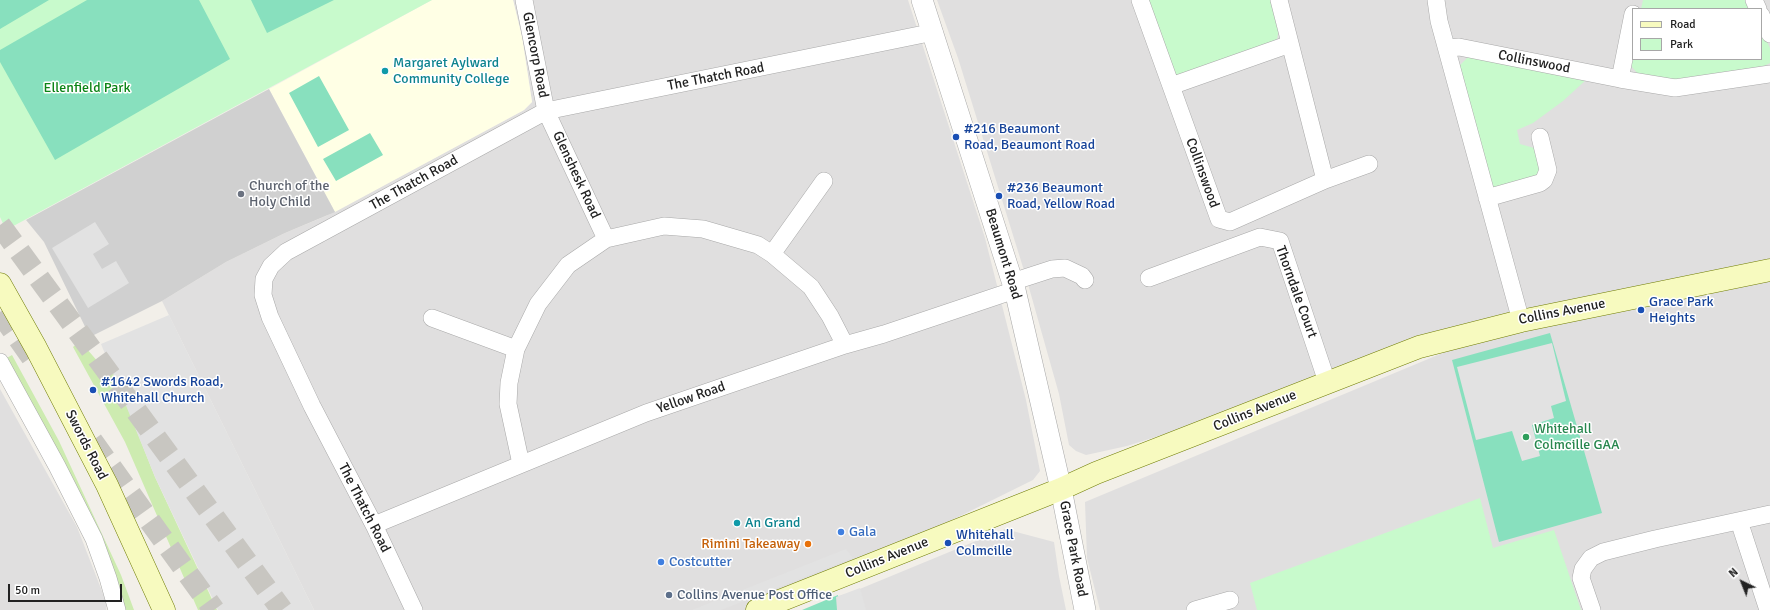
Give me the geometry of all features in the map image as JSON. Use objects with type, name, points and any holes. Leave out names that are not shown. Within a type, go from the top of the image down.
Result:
[{"type":"main road","name":"Collins Avenue","points":[[757,610],[1061,489],[1096,473],[1419,347],[1521,320],[1770,270]]},
{"type":"main road","name":"Swords Road","points":[[0,284],[36,348],[107,485],[164,610]]},
{"type":"street","name":"Glencorp Road","points":[[524,0],[546,111]]},
{"type":"street","name":"Beaumont Road","points":[[922,0],[934,32],[1013,286],[1061,489]]},
{"type":"street","name":"Collinswood","points":[[1140,0],[1219,220],[1230,222],[1325,180],[1369,164]]},
{"type":"street","points":[[1279,0],[1325,180]]},
{"type":"street","points":[[1436,0],[1439,21],[1448,48],[1487,198],[1521,320]]},
{"type":"street","points":[[1762,17],[1770,34]]},
{"type":"street","points":[[1620,79],[1632,19]]},
{"type":"street","name":"The Thatch Road","points":[[414,610],[374,525],[312,406],[270,317],[263,295],[264,279],[271,266],[286,252],[546,111],[934,32]]},
{"type":"street","points":[[1171,86],[1290,44]]},
{"type":"street","name":"Collinswood","points":[[1448,48],[1459,47],[1620,79],[1675,88],[1770,74]]},
{"type":"street","name":"Glenshesk Road","points":[[546,111],[606,239]]},
{"type":"street","points":[[1487,198],[1540,183],[1544,180],[1548,170],[1540,137]]},
{"type":"street","points":[[772,254],[824,181]]},
{"type":"street","points":[[520,464],[508,404],[508,383],[516,349],[538,304],[568,265],[606,239],[664,226],[704,229],[758,245],[772,254],[811,287],[830,316],[845,345]]},
{"type":"street","name":"Thorndale Court","points":[[1149,278],[1260,236],[1280,241],[1327,382]]},
{"type":"street","name":"Yellow Road","points":[[374,525],[646,413],[845,345],[884,334],[1013,286],[1040,273],[1065,268],[1082,276],[1085,280]]},
{"type":"street","points":[[432,318],[516,349]]},
{"type":"street","points":[[0,362],[57,466],[94,539],[108,578],[117,610]]},
{"type":"street","name":"Grace Park Road","points":[[1061,489],[1085,610]]},
{"type":"street","points":[[1592,610],[1581,578],[1583,569],[1591,558],[1603,552],[1625,546],[1770,514]]},
{"type":"street","points":[[1739,521],[1768,610]]},
{"type":"street","points":[[1195,610],[1230,598]]},
{"type":"shaded area","points":[[432,0],[513,0],[522,37],[532,102],[524,110],[335,212],[269,89]]},
{"type":"shaded area","points":[[513,0],[908,0],[985,238],[1026,400],[1040,471],[1033,480],[865,563],[753,610],[314,610],[162,301],[226,262],[285,233],[326,216],[524,110],[532,102],[522,37]]},
{"type":"shaded area","points":[[937,0],[1770,0],[1770,610],[1100,610],[1087,558],[1085,502],[1517,322],[1127,446],[1086,455],[1076,451],[1069,445],[1059,394],[1026,277],[958,58]]},
{"type":"shaded area","points":[[269,89],[335,212],[285,233],[226,262],[162,301],[90,337],[44,242],[26,220]]},
{"type":"shaded area","points":[[95,222],[109,244],[93,254],[102,269],[116,261],[129,283],[88,308],[52,248]]},
{"type":"shaded area","points":[[169,315],[314,610],[218,610],[155,477],[101,344]]},
{"type":"shaded area","points":[[1552,343],[1566,401],[1551,406],[1554,418],[1532,425],[1540,456],[1522,461],[1512,431],[1476,440],[1457,367]]},
{"type":"shaded area","points":[[0,389],[77,527],[107,604],[106,610],[0,610]]},
{"type":"shaded area","points":[[1005,529],[1054,542],[1066,610],[835,610],[835,597],[850,593]]},
{"type":"shaded area","points":[[846,549],[853,558],[721,610],[692,610]]},
{"type":"shaded area","points":[[860,588],[866,610],[837,610],[836,597]]},
{"type":"green space","name":"Ellenfield Park","points":[[0,0],[432,0],[6,230],[0,217]]},
{"type":"green space","points":[[0,0],[49,0],[0,29]]},
{"type":"green space","points":[[87,0],[199,0],[230,59],[55,160],[0,62],[0,50]]},
{"type":"green space","points":[[251,0],[334,0],[267,33]]},
{"type":"green space","points":[[1146,0],[1271,0],[1279,28],[1277,39],[1271,43],[1176,76]]},
{"type":"green space","points":[[1643,0],[1747,0],[1751,8],[1641,8]]},
{"type":"green space","points":[[1762,31],[1770,48],[1770,63],[1764,66],[1672,80],[1638,74],[1632,67],[1630,61],[1632,52],[1632,60],[1762,60]]},
{"type":"green space","points":[[1470,55],[1587,79],[1563,101],[1533,123],[1517,130],[1520,144],[1541,150],[1542,176],[1501,190],[1493,187],[1459,66]]},
{"type":"green space","points":[[319,76],[349,130],[318,147],[289,93]]},
{"type":"green space","points":[[370,133],[383,155],[336,181],[323,159]]},
{"type":"green space","name":"Whitehall Colmcille GAA","points":[[1550,333],[1602,513],[1499,542],[1452,360]]},
{"type":"green space","points":[[80,341],[99,363],[110,363],[155,477],[217,610],[198,610],[125,442],[73,347]]},
{"type":"green space","points":[[12,355],[59,441],[121,575],[134,610],[122,610],[5,359]]},
{"type":"green space","points":[[1480,498],[1493,548],[1554,530],[1581,610],[1257,610],[1250,583]]},
{"type":"green space","points":[[838,595],[838,610],[802,610]]},
{"type":"tunnel","points":[[0,225],[282,610]]},
{"type":"tunnel","points":[[0,312],[33,359]]},
{"type":"tunnel","points":[[92,441],[214,610]]},
{"type":"place","name":"Margaret Aylward Community College","points":[[385,71]]},
{"type":"place","name":"#216 Beaumont Road, Beaumont Road","points":[[956,137]]},
{"type":"place","name":"Church of the Holy Child","points":[[241,194]]},
{"type":"place","name":"#236 Beaumont Road, Yellow Road","points":[[999,196]]},
{"type":"place","name":"Grace Park Heights","points":[[1641,310]]},
{"type":"place","name":"#1642 Swords Road, Whitehall Church","points":[[93,390]]},
{"type":"place","name":"Whitehall Colmcille GAA","points":[[1526,437]]},
{"type":"place","name":"An Grand","points":[[737,523]]},
{"type":"place","name":"Gala","points":[[841,532]]},
{"type":"place","name":"Whitehall Colmcille","points":[[948,543]]},
{"type":"place","name":"Rimini Takeaway","points":[[808,544]]},
{"type":"place","name":"Costcutter","points":[[661,562]]},
{"type":"place","name":"Collins Avenue Post Office","points":[[669,595]]}]
